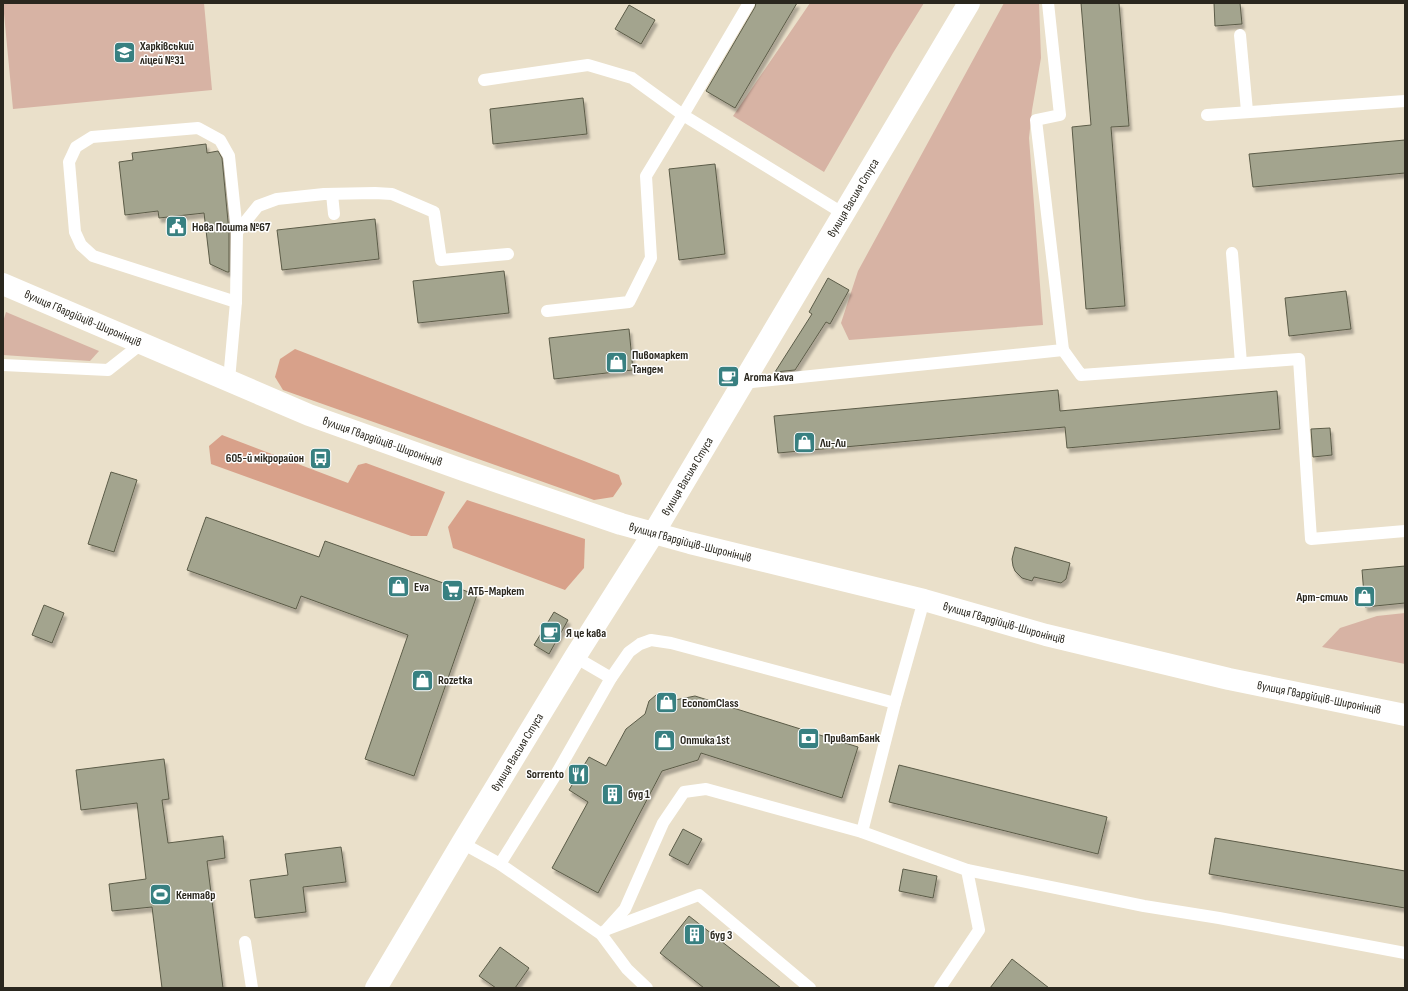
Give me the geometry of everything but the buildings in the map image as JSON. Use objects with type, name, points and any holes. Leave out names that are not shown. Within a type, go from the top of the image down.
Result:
[{"type":"main road","name":"вулиця Василя Стуса","points":[[376,988],[575,657],[653,534],[969,3]]},
{"type":"main road","name":"вулиця Гвардійців-Широнінців","points":[[3,286],[331,423],[463,470],[653,534],[924,600],[1046,635],[1221,678],[1405,715]]},
{"type":"lane","points":[[547,311],[629,302],[651,258],[646,176],[749,3]]},
{"type":"lane","points":[[1048,3],[1060,115],[1036,120],[1062,350],[1080,375],[1299,359],[1311,539],[1405,531]]},
{"type":"lane","points":[[1240,35],[1247,111]]},
{"type":"lane","points":[[484,80],[588,65],[632,78],[683,115],[844,214]]},
{"type":"lane","points":[[1207,115],[1405,100]]},
{"type":"lane","points":[[228,380],[236,302],[237,232],[229,156],[220,140],[198,128],[92,137],[76,147],[69,162],[75,232],[81,245],[94,256],[236,302]]},
{"type":"lane","points":[[332,194],[334,214]]},
{"type":"lane","points":[[237,232],[258,206],[277,199],[332,194],[392,194],[434,212],[441,260],[508,254]]},
{"type":"lane","points":[[1232,253],[1241,363]]},
{"type":"lane","points":[[3,366],[108,370],[141,344]]},
{"type":"lane","points":[[743,383],[1062,350]]},
{"type":"lane","points":[[862,832],[895,702],[924,600]]},
{"type":"lane","points":[[500,864],[558,771],[611,678],[629,652],[640,644],[651,640],[671,643],[895,702]]},
{"type":"lane","points":[[575,657],[611,678]]},
{"type":"lane","points":[[604,932],[625,909],[663,823],[684,792],[706,789],[862,832],[967,870],[1144,906],[1220,918],[1405,953]]},
{"type":"lane","points":[[462,843],[500,864],[604,932],[627,969],[647,988]]},
{"type":"lane","points":[[940,988],[979,930],[967,870]]},
{"type":"lane","points":[[604,932],[700,895],[810,988]]},
{"type":"lane","points":[[245,942],[252,988]]},
{"type":"shaded area","name":"Харківський ліцей №31","points":[[3,3],[204,3],[212,90],[13,109]]},
{"type":"shaded area","points":[[810,3],[924,3],[893,53],[824,172],[733,116]]},
{"type":"shaded area","points":[[1004,3],[1039,3],[1041,58],[1029,138],[1043,325],[849,340],[841,323],[858,271]]},
{"type":"shaded area","points":[[6,312],[99,351],[90,361],[3,355],[3,322]]},
{"type":"shaded area","points":[[295,349],[619,475],[622,484],[613,497],[594,500],[283,390],[275,377],[280,359]]},
{"type":"shaded area","points":[[222,435],[348,483],[358,465],[366,463],[445,492],[427,536],[411,536],[211,464],[209,446]]},
{"type":"shaded area","points":[[467,500],[585,539],[584,568],[565,590],[453,548],[448,527]]},
{"type":"shaded area","points":[[1405,613],[1405,664],[1322,647],[1340,628],[1377,616]]},
{"type":"place","name":"Харківський ліцей №31","points":[[125,53]]},
{"type":"place","name":"Нова Пошта №67","points":[[177,227]]},
{"type":"place","name":"Пивомаркет Тандем","points":[[617,362]]},
{"type":"place","name":"Aroma Kava","points":[[728,377]]},
{"type":"place","name":"Ли-Ли","points":[[804,443]]},
{"type":"place","name":"605-й мікрорайон","points":[[320,458]]},
{"type":"place","name":"Eva","points":[[399,587]]},
{"type":"place","name":"АТБ-Маркет","points":[[453,591]]},
{"type":"place","name":"Арт-стиль","points":[[1364,597]]},
{"type":"place","name":"Я це кава","points":[[551,633]]},
{"type":"place","name":"Rozetka","points":[[423,680]]},
{"type":"place","name":"EconomClass","points":[[666,703]]},
{"type":"place","name":"ПриватБанк","points":[[809,738]]},
{"type":"place","name":"Оптика 1st","points":[[665,740]]},
{"type":"place","name":"Sorrento","points":[[579,774]]},
{"type":"place","name":"буд 1","points":[[613,794]]},
{"type":"place","name":"Кентавр","points":[[161,895]]},
{"type":"place","name":"буд 3","points":[[694,935]]}]
